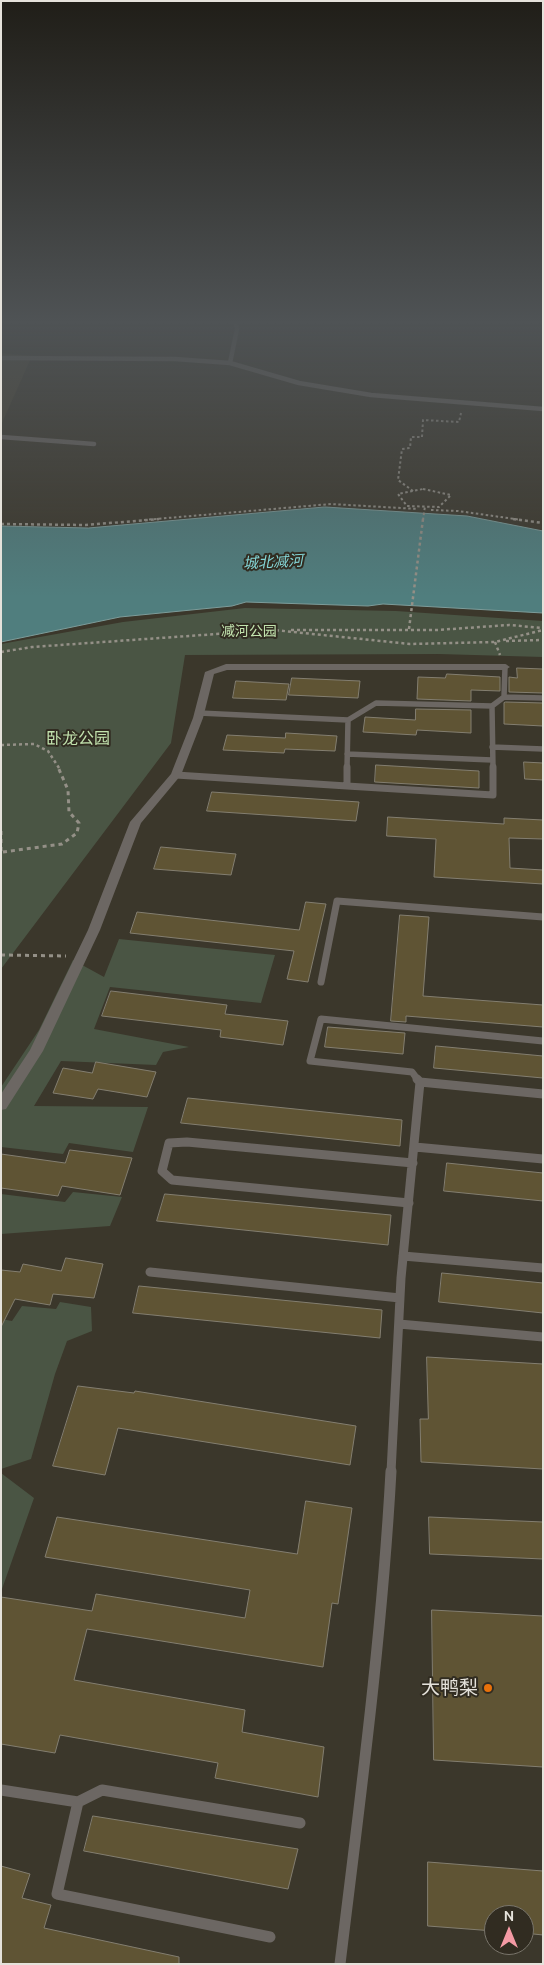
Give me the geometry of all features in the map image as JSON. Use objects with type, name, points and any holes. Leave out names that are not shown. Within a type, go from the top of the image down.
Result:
[{"type":"street","points":[[1,1106],[36,1051],[94,930],[136,822],[176,775],[199,712],[210,672],[226,667],[504,667]]},
{"type":"lane","points":[[1,437],[94,444]]},
{"type":"lane","points":[[504,667],[504,697]]},
{"type":"lane","points":[[199,712],[348,720],[376,703],[492,706],[504,697],[543,698]]},
{"type":"lane","points":[[176,775],[492,795],[492,706]]},
{"type":"lane","points":[[347,786],[348,720]]},
{"type":"lane","points":[[492,747],[543,749]]},
{"type":"lane","points":[[348,754],[492,760]]},
{"type":"lane","points":[[320,982],[338,901],[543,917]]},
{"type":"lane","points":[[340,1964],[371,1710],[386,1554],[400,1298],[420,1082],[412,1072],[310,1061],[321,1019],[543,1041]]},
{"type":"lane","points":[[420,1082],[543,1094]]},
{"type":"lane","points":[[409,1203],[172,1180],[162,1171],[169,1143],[186,1142],[413,1163]]},
{"type":"lane","points":[[415,1147],[543,1160]]},
{"type":"lane","points":[[404,1256],[543,1268]]},
{"type":"lane","points":[[150,1272],[400,1298]]},
{"type":"lane","points":[[399,1324],[543,1337]]},
{"type":"lane","points":[[1,1790],[78,1802],[102,1790],[300,1823]]},
{"type":"lane","points":[[78,1802],[57,1894],[270,1937]]},
{"type":"path","points":[[413,491],[398,480],[402,450],[410,448],[411,437],[422,437],[423,420],[459,422],[461,414]]},
{"type":"path","points":[[423,489],[451,495],[439,507],[425,506],[407,506],[398,494],[423,489]]},
{"type":"path","points":[[1,524],[86,525],[331,504],[418,509]]},
{"type":"path","points":[[409,629],[425,506]]},
{"type":"path","points":[[431,510],[543,524]]},
{"type":"path","points":[[1,652],[32,647],[161,636],[274,630],[409,629],[509,625],[543,629]]},
{"type":"path","points":[[498,641],[543,629]]},
{"type":"path","points":[[274,630],[410,644],[543,640]]},
{"type":"path","points":[[1,745],[34,744],[48,751],[61,771],[68,790],[69,812],[79,823],[78,833],[62,844],[2,854],[1,831]]},
{"type":"path","points":[[1,955],[62,955],[80,958]]},
{"type":"shaded area","points":[[1,414],[6,414],[1,425]]},
{"type":"green space","name":"卧龙公园","points":[[245,608],[396,611],[543,621],[543,657],[439,654],[185,655],[171,743],[1,969],[1,644],[123,622]]},
{"type":"green space","points":[[119,939],[275,955],[261,1003],[110,987],[94,1029],[189,1047],[163,1052],[156,1065],[61,1061],[34,1106],[148,1107],[133,1152],[69,1143],[63,1154],[1,1147],[1,1087],[39,1030],[73,960],[104,977]]},
{"type":"green space","points":[[73,1192],[122,1197],[110,1226],[1,1234],[1,1194],[65,1202]]},
{"type":"green space","points":[[60,1302],[91,1307],[92,1331],[67,1341],[55,1374],[31,1459],[1,1469],[1,1319],[12,1321],[22,1306],[56,1309]]},
{"type":"green space","points":[[1,1473],[34,1498],[2,1589],[1,1589]]},
{"type":"water","name":"城北减河","points":[[325,507],[467,516],[543,531],[543,613],[383,604],[368,606],[246,602],[232,606],[120,617],[1,642],[1,526],[88,528]]},
{"type":"building","points":[[517,668],[543,669],[543,693],[509,692],[509,677],[517,678]]},
{"type":"building","points":[[447,674],[500,677],[500,691],[471,690],[471,701],[417,699],[418,677],[445,678]]},
{"type":"building","points":[[292,678],[360,681],[358,698],[289,695]]},
{"type":"building","points":[[236,681],[289,684],[286,700],[233,698]]},
{"type":"building","points":[[504,703],[543,703],[543,726],[504,724]]},
{"type":"building","points":[[416,709],[471,710],[471,733],[417,730],[416,735],[363,732],[365,717],[415,720]]},
{"type":"building","points":[[286,733],[337,736],[335,751],[285,749],[284,753],[223,750],[227,735],[285,738]]},
{"type":"building","points":[[524,762],[543,763],[543,780],[525,779]]},
{"type":"building","points":[[376,765],[479,771],[479,788],[375,782]]},
{"type":"building","points":[[212,792],[359,802],[356,821],[207,811]]},
{"type":"building","points":[[388,817],[504,824],[504,818],[543,820],[543,839],[509,838],[510,868],[543,870],[543,884],[434,877],[436,839],[387,836]]},
{"type":"building","points":[[161,847],[236,854],[231,875],[154,869]]},
{"type":"building","points":[[306,902],[326,904],[308,982],[287,979],[294,951],[130,933],[137,912],[299,930]]},
{"type":"building","points":[[400,915],[429,917],[423,996],[543,1005],[543,1027],[406,1016],[406,1022],[391,1021]]},
{"type":"building","points":[[111,991],[227,1005],[225,1014],[288,1021],[283,1045],[220,1037],[221,1030],[102,1016]]},
{"type":"building","points":[[328,1027],[405,1033],[403,1054],[325,1047]]},
{"type":"building","points":[[436,1046],[543,1056],[543,1078],[434,1068]]},
{"type":"building","points":[[96,1062],[156,1072],[147,1097],[98,1089],[93,1099],[53,1093],[63,1068],[92,1073]]},
{"type":"building","points":[[188,1098],[402,1120],[400,1146],[181,1123]]},
{"type":"building","points":[[70,1150],[132,1158],[120,1195],[62,1186],[58,1196],[1,1188],[1,1154],[65,1163]]},
{"type":"building","points":[[447,1163],[543,1173],[543,1201],[444,1191]]},
{"type":"building","points":[[165,1194],[391,1215],[388,1245],[157,1221]]},
{"type":"building","points":[[66,1258],[103,1264],[94,1298],[53,1294],[50,1305],[15,1299],[1,1327],[1,1270],[20,1272],[23,1264],[61,1271]]},
{"type":"building","points":[[442,1273],[543,1283],[543,1313],[439,1302]]},
{"type":"building","points":[[139,1286],[382,1310],[380,1338],[133,1313]]},
{"type":"building","points":[[427,1357],[543,1364],[543,1469],[421,1462],[420,1419],[428,1419]]},
{"type":"building","points":[[78,1386],[134,1393],[135,1391],[356,1426],[350,1465],[118,1428],[105,1475],[53,1466]]},
{"type":"building","points":[[306,1501],[352,1508],[338,1604],[332,1603],[323,1667],[87,1629],[74,1680],[245,1710],[242,1732],[324,1747],[318,1797],[215,1778],[218,1763],[60,1735],[55,1753],[1,1744],[1,1597],[92,1611],[96,1594],[245,1618],[250,1590],[45,1557],[57,1517],[297,1554]]},
{"type":"building","points":[[429,1517],[543,1522],[543,1559],[430,1554]]},
{"type":"building","name":"大鸭梨","points":[[432,1610],[543,1616],[543,1767],[434,1760]]},
{"type":"building","points":[[93,1816],[298,1849],[288,1889],[84,1851]]},
{"type":"building","points":[[428,1862],[543,1871],[543,1935],[534,1934],[534,1905],[484,1905],[484,1930],[428,1926]]},
{"type":"building","points":[[1,1866],[30,1874],[22,1898],[51,1905],[44,1928],[179,1957],[179,1964],[1,1964]]},
{"type":"place","name":"大鸭梨","points":[[488,1688]]},
{"type":"park label","name":"减河公园","points":[[249,631]]}]
